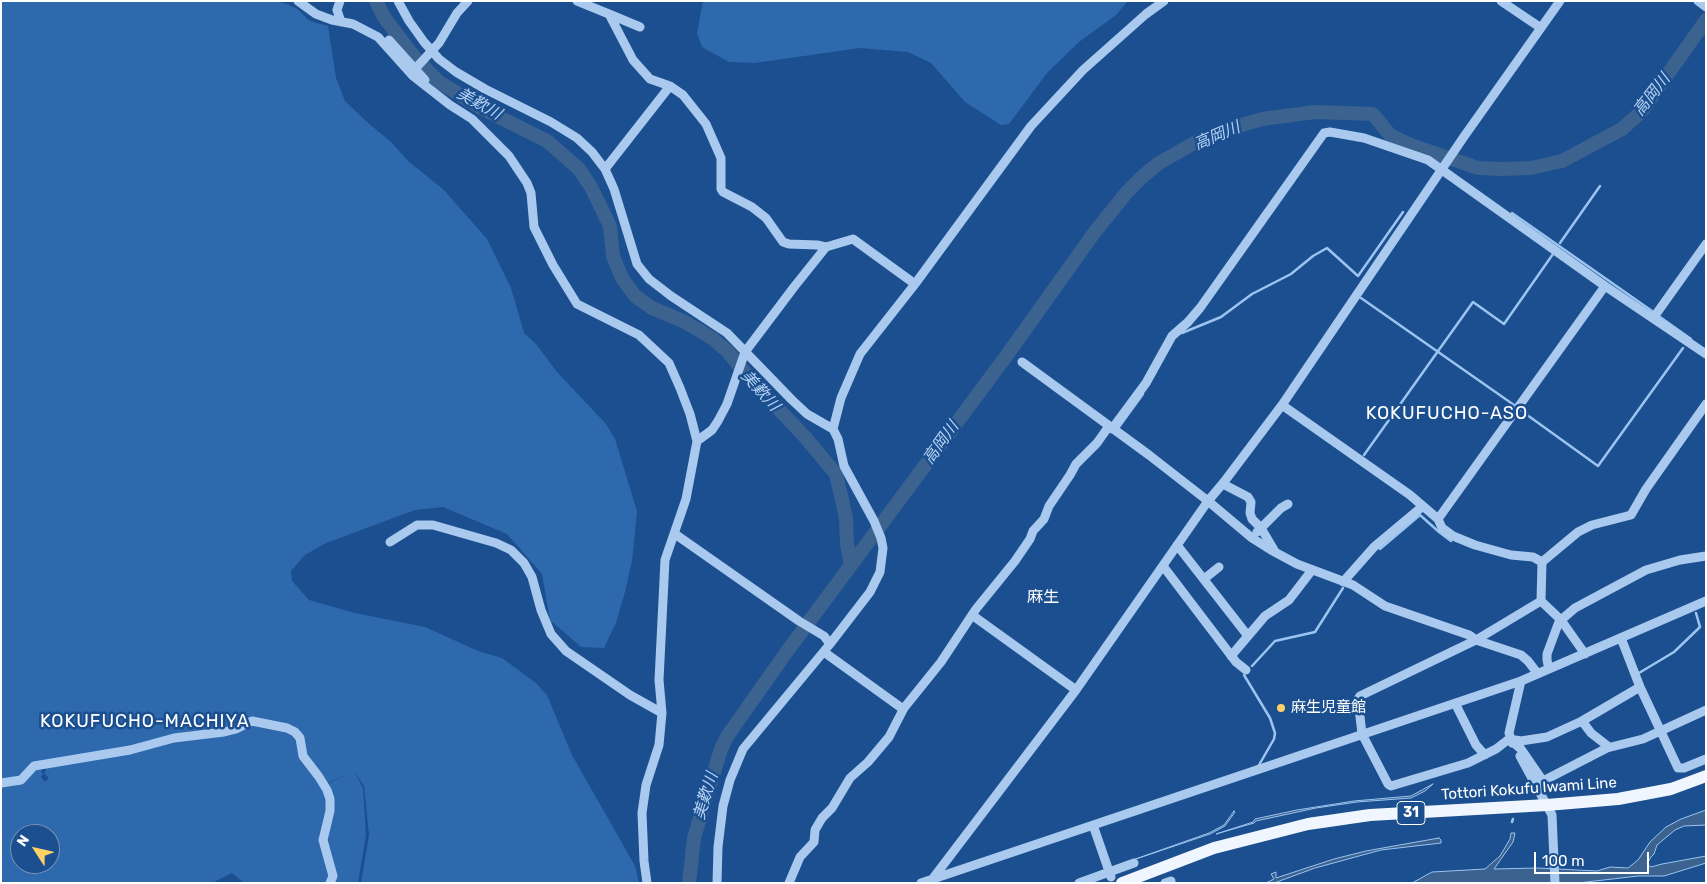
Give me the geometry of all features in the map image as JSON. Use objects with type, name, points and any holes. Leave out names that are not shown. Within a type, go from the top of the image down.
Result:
[{"type":"main road","name":"Tottori Kokufu Iwami Line","points":[[1114,877],[1214,848],[1308,824],[1370,815],[1618,799],[1671,789],[1706,776]]},
{"type":"street","points":[[298,1],[316,14],[353,24],[378,37],[413,76],[472,119],[509,156],[527,183],[531,193],[534,228],[553,265],[577,304],[639,335],[669,363],[687,406],[697,441],[686,499],[665,560],[659,680],[662,713],[659,745],[646,785],[642,813],[647,883]]},
{"type":"street","points":[[340,1],[337,10],[341,22]]},
{"type":"street","points":[[398,1],[429,53],[485,89],[551,122],[577,138],[592,152],[605,169],[614,190],[637,264],[649,279],[671,296],[727,333],[807,414],[833,429],[838,440],[844,466],[874,521],[883,548],[880,572],[870,592],[827,648],[743,749],[730,780],[723,806],[718,846],[717,883]]},
{"type":"street","points":[[416,67],[429,53],[457,13],[468,1]]},
{"type":"street","points":[[579,1],[640,27]]},
{"type":"street","points":[[833,429],[841,398],[860,354],[915,284],[1031,126],[1083,70],[1146,14],[1164,1]]},
{"type":"street","points":[[1501,1],[1541,28]]},
{"type":"street","points":[[934,877],[1076,690],[1208,501],[1223,484],[1282,404],[1463,138],[1560,1]]},
{"type":"street","points":[[1698,1],[1706,6]]},
{"type":"street","points":[[609,14],[633,60],[650,79],[670,86],[684,95],[706,124],[721,158],[721,189],[723,192],[752,207],[766,218],[783,242],[826,247],[853,239],[915,284]]},
{"type":"street","points":[[378,37],[384,34],[448,103]]},
{"type":"street","points":[[605,169],[670,86]]},
{"type":"street","points":[[789,883],[800,857],[814,842],[818,824],[832,808],[850,778],[868,762],[889,737],[903,709],[941,662],[972,615],[1015,560],[1033,531],[1044,519],[1049,506],[1076,464],[1098,443],[1146,383],[1172,336],[1200,308],[1324,134],[1330,132],[1342,134],[1386,145],[1444,167],[1606,286],[1706,354]]},
{"type":"street","points":[[1654,317],[1706,244]]},
{"type":"street","points":[[697,441],[712,430],[718,421],[727,404],[745,352],[794,286],[826,247]]},
{"type":"street","points":[[1438,519],[1606,286]]},
{"type":"street","points":[[1022,362],[1208,501],[1251,537],[1312,570],[1353,585],[1386,606],[1469,635],[1476,640],[1521,656],[1528,660],[1538,674]]},
{"type":"street","points":[[1282,404],[1402,489],[1438,519],[1442,528],[1453,536],[1511,555],[1533,557],[1542,562]]},
{"type":"street","points":[[1542,562],[1578,532],[1592,525],[1631,515],[1646,490],[1706,404]]},
{"type":"street","points":[[1223,484],[1248,498],[1251,502],[1250,513],[1252,519],[1261,528],[1276,552]]},
{"type":"street","points":[[1251,537],[1281,508],[1288,504]]},
{"type":"street","points":[[1343,582],[1374,547],[1423,506]]},
{"type":"street","points":[[390,542],[417,525],[433,524],[496,543],[511,550],[524,563],[532,577],[541,610],[551,634],[566,651],[630,695],[662,713]]},
{"type":"street","points":[[675,534],[799,621],[824,636],[827,648],[903,709]]},
{"type":"street","points":[[1177,545],[1248,636]]},
{"type":"street","points":[[1549,669],[1547,654],[1560,620],[1575,608],[1646,570],[1680,560],[1706,556]]},
{"type":"street","points":[[1542,562],[1542,601],[1560,620],[1585,654]]},
{"type":"street","points":[[1162,566],[1236,662],[1246,670]]},
{"type":"street","points":[[1204,579],[1219,567]]},
{"type":"street","points":[[1232,656],[1265,616],[1289,600],[1312,570]]},
{"type":"street","points":[[1542,601],[1476,640],[1358,698],[1362,734],[1388,784],[1391,786],[1468,764],[1509,739],[1521,741],[1547,737],[1582,721],[1640,687]]},
{"type":"street","points":[[921,883],[934,877],[1538,674],[1706,601]]},
{"type":"street","points":[[972,615],[1076,690]]},
{"type":"street","points":[[1621,638],[1640,687],[1678,768],[1684,768],[1706,759]]},
{"type":"street","points":[[1521,680],[1509,739],[1552,815],[1555,883]]},
{"type":"street","points":[[1455,703],[1476,746],[1484,755]]},
{"type":"street","points":[[1509,739],[1521,749],[1543,781],[1609,747],[1643,739],[1706,710]]},
{"type":"street","points":[[1,783],[21,780],[34,766],[130,750],[174,738],[224,732],[236,729],[252,721],[287,728],[296,732],[300,738],[303,756],[320,777],[330,799],[330,811],[323,840],[333,876],[330,883]]},
{"type":"street","points":[[1582,721],[1591,733],[1609,747]]},
{"type":"street","points":[[1093,825],[1114,877]]},
{"type":"street","points":[[1079,883],[1114,877],[1134,863]]},
{"type":"shaded area","points":[[1,1],[279,1],[296,8],[310,21],[328,26],[336,78],[345,101],[391,142],[408,161],[444,190],[487,239],[511,288],[524,333],[536,344],[557,372],[606,424],[615,439],[637,511],[632,561],[625,592],[616,623],[604,648],[581,647],[550,620],[542,574],[507,534],[443,507],[415,510],[326,543],[305,555],[291,571],[292,581],[309,600],[355,613],[425,627],[478,651],[502,658],[536,683],[547,695],[572,755],[635,866],[639,883],[361,883],[369,835],[364,786],[354,771],[363,788],[366,835],[358,883],[333,883],[327,844],[326,785],[348,774],[326,784],[308,762],[301,737],[264,721],[42,763],[23,777],[1,782]]},
{"type":"shaded area","points":[[703,1],[1128,1],[1116,15],[1079,42],[1047,73],[1009,124],[1001,125],[965,102],[931,63],[908,52],[860,48],[755,63],[729,62],[702,47],[697,33]]},
{"type":"shaded area","points":[[250,724],[277,727],[297,736],[325,790],[328,802],[325,824],[331,876],[327,883],[244,883],[232,873],[212,883],[1,883],[1,785],[39,766],[43,774],[41,777],[45,782],[49,778],[44,773],[46,770],[44,766]]},
{"type":"shaded area","points":[[1433,784],[1425,791],[1411,798],[1357,802],[1316,808],[1256,821],[1254,823],[1216,834],[1253,822],[1255,819],[1297,810],[1354,801],[1411,796]]},
{"type":"shaded area","points":[[1706,810],[1706,825],[1684,826],[1675,830],[1657,845],[1654,854],[1647,864],[1651,867],[1706,856],[1706,863],[1664,876],[1638,876],[1578,883],[1412,883],[1432,872],[1485,869],[1500,856],[1510,839],[1511,833],[1515,833],[1513,842],[1494,869],[1537,868],[1597,871],[1610,867],[1628,868],[1638,860],[1650,842],[1666,827]]},
{"type":"shaded area","points":[[1234,811],[1225,826],[1210,834],[1127,862],[1209,833],[1224,825]]},
{"type":"shaded area","points":[[1439,838],[1441,843],[1381,850],[1315,868],[1274,883],[1266,883],[1274,879],[1271,874],[1276,872],[1276,878],[1334,859],[1366,851]]},
{"type":"waterway","name":"美歎川","points":[[376,1],[384,17],[415,58],[439,82],[481,108],[547,141],[579,169],[591,187],[610,226],[613,256],[622,278],[635,296],[652,308],[683,321],[712,338],[728,352],[750,379],[805,437],[836,474],[846,518],[847,545],[851,565]]},
{"type":"waterway","name":"高岡川","points":[[689,883],[694,838],[721,749],[728,735],[788,650],[1007,355],[1094,233],[1127,192],[1142,177],[1159,163],[1196,142],[1225,130],[1262,119],[1315,112],[1373,114],[1390,135],[1411,145],[1478,168],[1531,168],[1562,161],[1622,129],[1642,111],[1706,20]]},
{"type":"waterway","points":[[1560,243],[1600,186]]},
{"type":"waterway","points":[[1182,333],[1221,317],[1252,294],[1291,274],[1313,256],[1327,248],[1358,276],[1403,212]]},
{"type":"waterway","points":[[1512,213],[1652,311]]},
{"type":"waterway","points":[[1364,455],[1473,302],[1504,324],[1553,254]]},
{"type":"waterway","points":[[1361,298],[1514,405]]},
{"type":"waterway","points":[[1660,317],[1691,339]]},
{"type":"waterway","points":[[1523,412],[1598,466],[1683,348]]},
{"type":"waterway","points":[[1119,427],[1143,394]]},
{"type":"waterway","points":[[1380,549],[1420,515],[1451,541]]},
{"type":"waterway","points":[[1252,666],[1275,641],[1315,632],[1343,588]]},
{"type":"waterway","points":[[1639,673],[1674,652],[1700,627],[1696,613]]},
{"type":"waterway","points":[[1244,675],[1270,718],[1275,733],[1274,739],[1259,765]]},
{"type":"waterway","points":[[1517,793],[1521,791]]},
{"type":"place","name":"麻生児童館","points":[[1281,708]]},
{"type":"district","name":"KOKUFUCHO-ASO","points":[[1447,414]]},
{"type":"district","name":"麻生","points":[[1043,597]]},
{"type":"district","name":"KOKUFUCHO-MACHIYA","points":[[145,722]]}]
